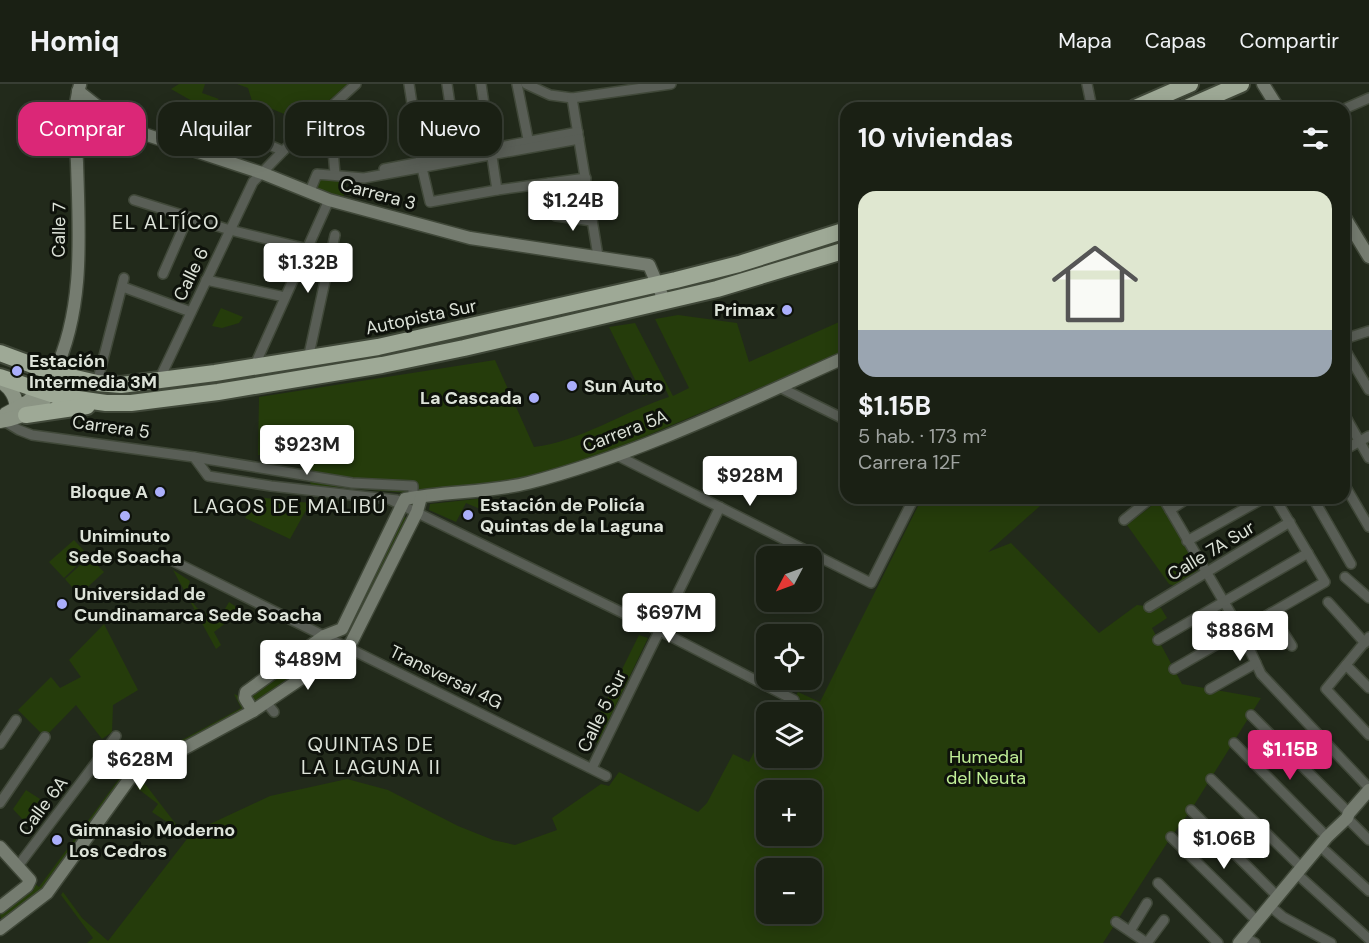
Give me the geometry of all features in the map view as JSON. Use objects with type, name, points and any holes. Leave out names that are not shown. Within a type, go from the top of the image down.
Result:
[{"type":"highway","points":[[1149,102],[1190,84]]},
{"type":"highway","points":[[1200,102],[1241,84]]},
{"type":"highway","name":"Autopista Sur","points":[[0,353],[54,374],[97,383],[122,385],[254,367],[394,344],[658,284],[739,264],[840,232]]},
{"type":"highway","points":[[21,412],[106,403],[131,403],[218,392],[382,365],[664,302],[743,282],[840,251]]},
{"type":"highway","points":[[0,379],[44,392],[106,403]]},
{"type":"main road","points":[[1263,84],[1274,102]]},
{"type":"main road","name":"Carrera 3","points":[[79,88],[116,121],[138,132],[262,173],[329,200],[470,237],[649,265],[664,302]]},
{"type":"main road","name":"Calle 7","points":[[54,374],[70,331],[75,301],[78,238],[76,113],[79,88]]},
{"type":"main road","points":[[1350,226],[1369,257]]},
{"type":"main road","name":"Carrera 5A","points":[[407,500],[506,488],[563,473],[616,455],[840,360]]},
{"type":"main road","points":[[1,419],[36,408],[54,374]]},
{"type":"main road","points":[[0,379],[14,395],[21,412]]},
{"type":"main road","points":[[0,929],[47,893],[130,778],[253,711],[348,646],[417,512],[407,500],[342,628],[324,636],[246,692],[245,698],[253,711]]},
{"type":"main road","points":[[1246,941],[1257,921],[1369,789]]},
{"type":"main road","points":[[0,847],[30,880],[27,886],[0,907]]},
{"type":"street","name":"Calle 6","points":[[159,380],[253,182],[356,84]]},
{"type":"street","points":[[409,84],[430,202],[586,178]]},
{"type":"street","points":[[447,84],[457,157]]},
{"type":"street","points":[[482,84],[485,102]]},
{"type":"street","points":[[517,84],[528,143]]},
{"type":"street","points":[[526,84],[550,95],[572,98],[670,84]]},
{"type":"street","points":[[550,95],[551,84]]},
{"type":"street","points":[[589,84],[590,95]]},
{"type":"street","points":[[1087,84],[1091,102]]},
{"type":"street","points":[[572,98],[598,256]]},
{"type":"street","points":[[1350,106],[1369,98]]},
{"type":"street","points":[[502,149],[579,135]]},
{"type":"street","points":[[273,147],[283,151]]},
{"type":"street","points":[[334,156],[335,174]]},
{"type":"street","points":[[310,191],[317,174],[335,174],[346,177],[463,156]]},
{"type":"street","points":[[493,156],[497,190]]},
{"type":"street","points":[[549,183],[556,216],[592,221]]},
{"type":"street","points":[[134,200],[230,230],[308,249]]},
{"type":"street","points":[[254,367],[329,200]]},
{"type":"street","points":[[163,273],[188,217]]},
{"type":"street","points":[[308,359],[335,235]]},
{"type":"street","points":[[206,280],[285,297]]},
{"type":"street","points":[[97,383],[124,282],[191,312]]},
{"type":"street","points":[[1350,337],[1369,331]]},
{"type":"street","points":[[1350,358],[1369,390]]},
{"type":"street","points":[[779,387],[840,417]]},
{"type":"street","name":"Carrera 5","points":[[1,419],[32,435],[194,457],[352,483],[413,486],[407,500]]},
{"type":"street","points":[[1350,424],[1369,458]]},
{"type":"street","points":[[1350,447],[1369,436]]},
{"type":"street","points":[[616,455],[871,583],[911,504]]},
{"type":"street","points":[[194,457],[208,476],[271,486],[407,500]]},
{"type":"street","points":[[1350,494],[1369,527]]},
{"type":"street","points":[[1124,520],[1144,504]]},
{"type":"street","points":[[1166,504],[1240,631],[1261,674],[1369,789]]},
{"type":"street","points":[[1170,510],[1179,504]]},
{"type":"street","points":[[1187,542],[1254,504]]},
{"type":"street","points":[[1174,669],[1325,582],[1279,504]]},
{"type":"street","points":[[1316,504],[1351,564]]},
{"type":"street","name":"Calle 5 Sur","points":[[592,768],[720,507]]},
{"type":"street","points":[[417,512],[660,631],[794,700]]},
{"type":"street","name":"Calle 7A Sur","points":[[1149,607],[1290,522]]},
{"type":"street","points":[[1158,640],[1308,553]]},
{"type":"street","name":"Transversal 4G","points":[[173,561],[606,776]]},
{"type":"street","points":[[1345,577],[1369,598]]},
{"type":"street","points":[[1328,602],[1367,640],[1326,689],[1369,735]]},
{"type":"street","points":[[1271,613],[1292,646]]},
{"type":"street","points":[[1210,689],[1256,663]]},
{"type":"street","points":[[1346,665],[1369,688]]},
{"type":"street","points":[[266,702],[274,712]]},
{"type":"street","points":[[1251,715],[1348,815],[1369,840]]},
{"type":"street","points":[[0,744],[16,720]]},
{"type":"street","name":"Calle 6A","points":[[18,866],[116,736]]},
{"type":"street","points":[[0,802],[45,737]]},
{"type":"street","points":[[1234,743],[1369,891]]},
{"type":"street","points":[[1211,779],[1299,871],[1369,939]]},
{"type":"street","points":[[1191,810],[1274,902],[1283,916],[1331,943]]},
{"type":"street","points":[[1171,837],[1257,921]]},
{"type":"street","points":[[1158,883],[1218,943]]},
{"type":"street","points":[[1130,931],[1147,903]]},
{"type":"street","points":[[1116,922],[1147,943],[1164,920]]},
{"type":"green space","points":[[179,84],[205,84],[202,93],[219,99],[215,102],[194,102],[171,89]]},
{"type":"green space","points":[[237,84],[348,84],[327,102],[285,102],[285,114],[273,109],[273,102],[252,101],[248,88]]},
{"type":"green space","points":[[320,176],[346,183],[343,200],[316,190]]},
{"type":"green space","points":[[221,308],[243,317],[239,323],[222,328],[212,326]]},
{"type":"green space","points":[[678,315],[737,323],[749,362],[840,322],[840,354],[618,448],[527,478],[420,494],[311,485],[306,470],[309,454],[258,455],[259,397],[495,360],[534,447],[568,439],[669,397],[665,388],[643,396],[609,327],[635,323],[673,396],[689,388],[655,319]]},
{"type":"green space","points":[[256,497],[310,503],[290,539],[245,518]]},
{"type":"green space","points":[[485,498],[480,509],[466,503],[456,522],[429,510],[430,504]]},
{"type":"green space","name":"Humedal del Neuta","points":[[919,504],[1042,504],[988,552],[1011,543],[1099,633],[1137,605],[1161,608],[1167,618],[1152,628],[1182,684],[1261,698],[1191,810],[1103,943],[87,943],[93,938],[61,895],[63,892],[82,918],[108,941],[195,831],[270,796],[347,779],[388,790],[458,826],[493,840],[515,845],[557,830],[552,818],[601,784],[609,786],[619,772],[698,812],[707,803],[733,754],[749,762],[756,748],[756,768],[822,768],[822,702],[820,702]]},
{"type":"green space","points":[[1154,504],[1161,504],[1198,570],[1175,586],[1169,584],[1127,525]]},
{"type":"green space","points":[[403,516],[408,519],[349,636],[344,633]]},
{"type":"green space","points":[[74,540],[88,555],[64,578],[49,562]]},
{"type":"green space","points":[[89,557],[104,572],[79,595],[65,579]]},
{"type":"green space","points":[[173,570],[190,581],[186,594]]},
{"type":"green space","points":[[186,594],[197,608],[218,621],[229,602],[248,615],[236,624],[231,619],[214,632],[221,645],[216,649]]},
{"type":"green space","points":[[104,624],[138,690],[113,705],[112,732],[102,739],[76,705],[45,737],[18,710],[51,677],[60,688],[81,677],[69,660]]},
{"type":"green space","points":[[639,635],[648,638],[598,743],[588,738]]},
{"type":"green space","points":[[327,641],[332,643],[333,648],[257,702],[251,699],[252,692]]},
{"type":"green space","name":"Humedal del Neuta","points":[[798,692],[820,702],[792,702]]},
{"type":"green space","points":[[234,694],[239,696],[246,710],[127,778],[47,889],[2,923],[0,914],[34,890],[30,883],[32,881],[39,887],[121,776],[138,765],[127,753],[132,751],[143,761],[241,708]]},
{"type":"green space","points":[[142,780],[182,832],[152,812],[158,804],[137,788]]},
{"type":"green space","points":[[26,790],[40,799],[24,821],[13,809]]},
{"type":"place","name":"Primax","points":[[787,310]]},
{"type":"place","name":"Estación Intermedia 3M","points":[[17,371]]},
{"type":"place","name":"Sun Auto","points":[[572,386]]},
{"type":"place","name":"La Cascada","points":[[534,398]]},
{"type":"place","name":"Bloque A","points":[[160,492]]},
{"type":"place","name":"Estación de Policía Quintas de la Laguna","points":[[468,515]]},
{"type":"place","name":"Uniminuto Sede Soacha","points":[[125,516]]},
{"type":"place","name":"Universidad de Cundinamarca Sede Soacha","points":[[62,604]]},
{"type":"place","name":"Gimnasio Moderno Los Cedros","points":[[57,840]]},
{"type":"district","name":"EL ALTÍCO","points":[[166,222]]},
{"type":"district","name":"LAGOS DE MALIBÚ","points":[[290,506]]},
{"type":"district","name":"QUINTAS DE LA LAGUNA II","points":[[371,756]]}]
